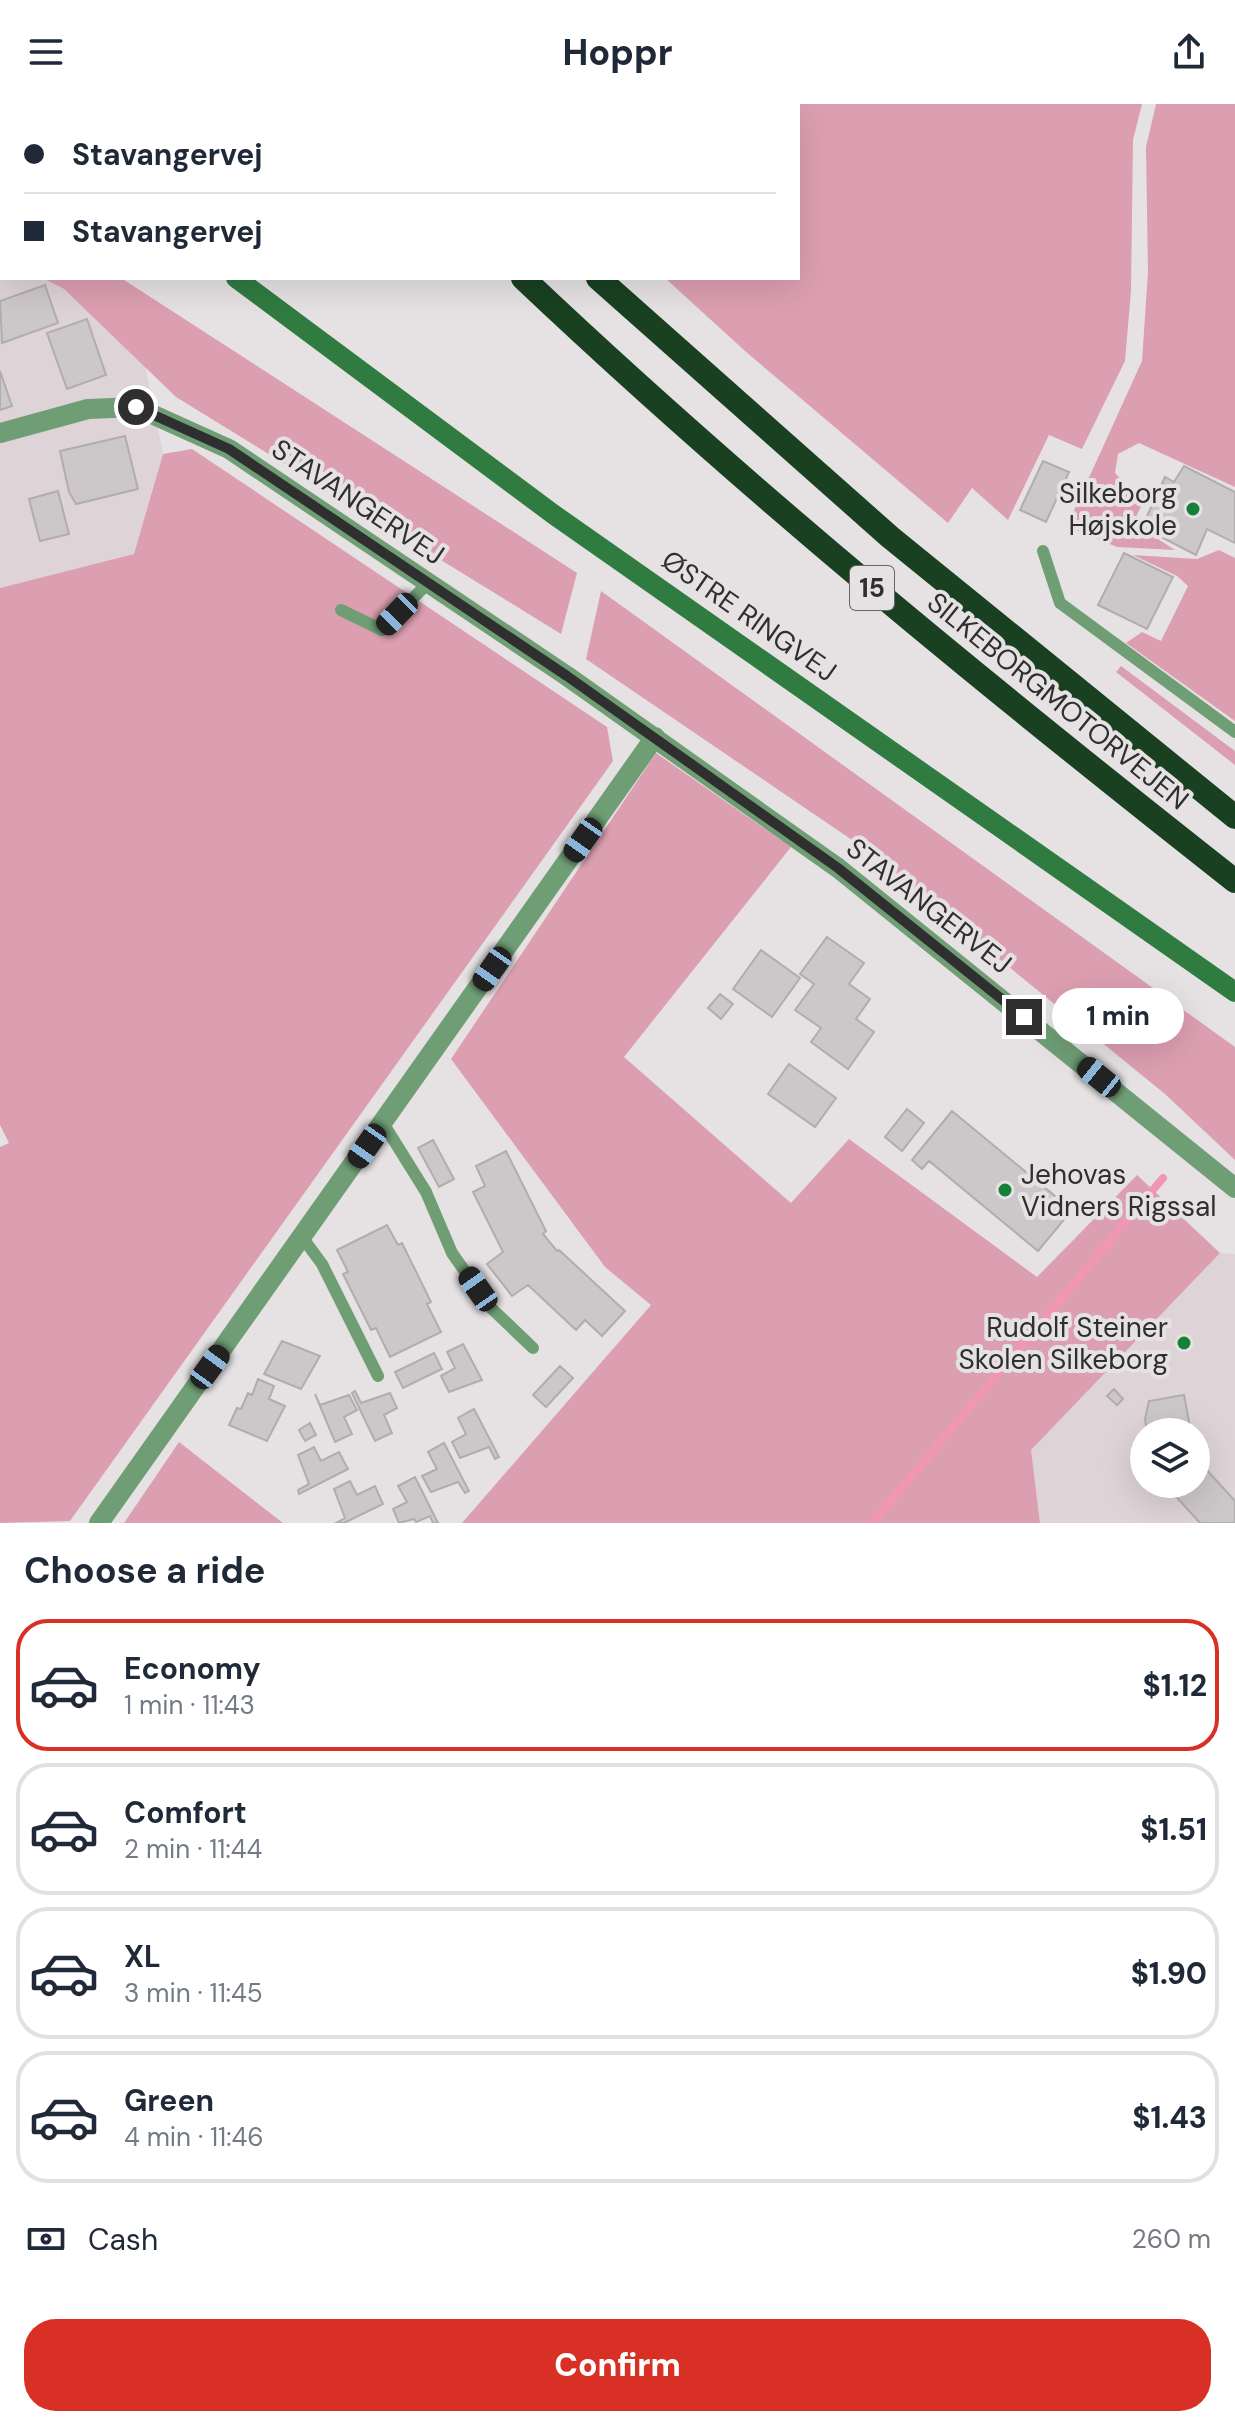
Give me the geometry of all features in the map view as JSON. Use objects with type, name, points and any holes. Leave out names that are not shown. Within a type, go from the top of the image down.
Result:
[{"type":"highway","name":"SILKEBORGMOTORVEJEN","points":[[525,280],[844,564],[1235,881]]},
{"type":"highway","name":"SILKEBORGMOTORVEJEN","points":[[600,280],[890,537],[1235,817]]},
{"type":"main road","name":"ØSTRE RINGVEJ","points":[[239,280],[553,514],[1235,992]]},
{"type":"street","name":"STAVANGERVEJ","points":[[0,433],[88,409],[136,407],[229,449],[655,737],[838,868],[1235,1188]]},
{"type":"street","points":[[99,1523],[655,737]]},
{"type":"lane","points":[[1043,551],[1060,603],[1235,732]]},
{"type":"lane","points":[[341,610],[382,630],[428,583]]},
{"type":"lane","points":[[383,1123],[426,1192],[452,1253],[490,1307],[533,1348]]},
{"type":"lane","points":[[302,1237],[322,1264],[378,1376]]},
{"type":"shaded area","points":[[800,104],[1142,104],[1133,140],[1131,291],[1125,361],[1082,449],[1049,435],[1008,520],[972,488],[948,523],[745,351],[667,280],[800,280]]},
{"type":"shaded area","points":[[1156,104],[1235,104],[1235,487],[1139,443],[1118,454],[1115,473],[1127,486],[1147,494],[1133,523],[1175,550],[1117,547],[1067,526],[1142,361],[1148,272],[1146,147]]},
{"type":"shaded area","points":[[0,280],[47,280],[64,289],[145,366],[163,454],[134,554],[0,588]]},
{"type":"shaded area","points":[[47,280],[124,280],[577,573],[561,634],[176,397],[64,289]]},
{"type":"shaded area","points":[[192,449],[607,727],[613,761],[70,1521],[0,1523],[0,1147],[9,1143],[0,1125],[0,588],[134,554],[163,454]]},
{"type":"shaded area","points":[[1219,550],[1235,558],[1235,721],[1126,643],[1142,632],[1161,641],[1188,586],[1177,576],[1133,555],[1197,559]]},
{"type":"shaded area","points":[[601,591],[1235,1047],[1235,1160],[1165,1094],[858,844],[586,659]]},
{"type":"shaded area","points":[[1121,666],[1235,751],[1235,765],[1116,672]]},
{"type":"shaded area","points":[[656,753],[791,847],[624,1057],[791,1203],[849,1139],[1037,1277],[1137,1175],[1220,1253],[1031,1450],[1040,1523],[462,1523],[651,1305],[605,1267],[451,1059]]},
{"type":"shaded area","name":"Rudolf Steiner Skolen Silkeborg","points":[[1220,1253],[1235,1254],[1235,1523],[1040,1523],[1030,1450]]},
{"type":"shaded area","points":[[179,1442],[283,1523],[124,1523]]},
{"type":"building","points":[[45,285],[58,323],[2,343],[0,301]]},
{"type":"building","points":[[87,319],[106,375],[67,389],[47,333]]},
{"type":"building","points":[[0,371],[12,406],[0,410]]},
{"type":"building","points":[[125,436],[138,489],[76,504],[69,492],[60,451]]},
{"type":"building","points":[[1043,461],[1069,472],[1046,522],[1020,510]]},
{"type":"building","name":"Silkeborg Højskole","points":[[1184,466],[1235,492],[1235,543],[1207,529],[1196,555],[1142,527],[1165,477],[1174,482]]},
{"type":"building","points":[[58,491],[69,534],[40,541],[29,499]]},
{"type":"building","points":[[1124,553],[1173,577],[1147,629],[1098,605]]},
{"type":"building","points":[[827,937],[864,963],[849,984],[870,999],[856,1019],[874,1032],[848,1069],[811,1042],[821,1028],[795,1010],[814,984],[800,974]]},
{"type":"building","points":[[761,950],[800,978],[772,1017],[733,989]]},
{"type":"building","points":[[720,994],[733,1004],[721,1019],[708,1008]]},
{"type":"building","points":[[789,1064],[836,1098],[815,1127],[768,1094]]},
{"type":"building","points":[[907,1109],[924,1123],[902,1151],[885,1137]]},
{"type":"building","name":"Jehovas Vidners Rigssal","points":[[952,1111],[1072,1210],[1038,1251],[929,1161],[922,1169],[912,1160]]},
{"type":"building","points":[[433,1140],[454,1179],[439,1187],[418,1148]]},
{"type":"building","points":[[506,1151],[546,1231],[543,1234],[557,1251],[625,1311],[602,1336],[585,1320],[576,1330],[528,1285],[512,1296],[487,1264],[503,1252],[473,1192],[485,1186],[476,1166]]},
{"type":"building","points":[[387,1225],[398,1245],[402,1243],[431,1302],[427,1304],[441,1332],[390,1357],[376,1328],[371,1330],[343,1274],[348,1272],[337,1250]]},
{"type":"building","points":[[282,1341],[320,1356],[301,1389],[264,1374]]},
{"type":"building","points":[[463,1344],[482,1380],[449,1392],[441,1376],[455,1368],[447,1352]]},
{"type":"building","points":[[434,1353],[442,1369],[403,1388],[395,1372]]},
{"type":"building","points":[[560,1366],[573,1378],[546,1407],[533,1395]]},
{"type":"building","points":[[258,1379],[274,1386],[269,1399],[285,1406],[267,1441],[229,1425],[248,1393],[252,1395]]},
{"type":"building","points":[[1114,1389],[1123,1399],[1117,1405],[1107,1396]]},
{"type":"building","points":[[355,1391],[361,1403],[390,1393],[397,1408],[384,1415],[392,1433],[375,1441],[352,1393]]},
{"type":"building","points":[[315,1394],[320,1405],[349,1395],[357,1410],[344,1417],[352,1434],[335,1442]]},
{"type":"building","points":[[1184,1395],[1188,1418],[1145,1418],[1149,1401]]},
{"type":"building","points":[[474,1409],[499,1457],[495,1459],[489,1447],[460,1458],[452,1442],[466,1434],[458,1418]]},
{"type":"building","points":[[310,1423],[316,1435],[305,1441],[299,1430]]},
{"type":"building","points":[[444,1443],[469,1491],[465,1493],[458,1482],[431,1492],[422,1476],[437,1469],[428,1452]]},
{"type":"building","points":[[314,1447],[321,1461],[339,1452],[348,1469],[299,1494],[298,1490],[309,1484],[298,1455]]},
{"type":"building","points":[[1210,1474],[1235,1501],[1235,1523],[1200,1523],[1177,1498],[1210,1498]]},
{"type":"building","points":[[415,1477],[438,1523],[433,1523],[430,1516],[416,1522],[414,1519],[399,1523],[393,1509],[407,1502],[398,1486]]},
{"type":"building","points":[[350,1481],[357,1495],[375,1486],[383,1504],[344,1523],[336,1523],[345,1518],[334,1489]]},
{"type":"waterway","points":[[872,1523],[1163,1178]]},
{"type":"place","name":"Silkeborg Højskole","points":[[1193,509]]},
{"type":"place","name":"Jehovas Vidners Rigssal","points":[[1005,1190]]},
{"type":"place","name":"Rudolf Steiner Skolen Silkeborg","points":[[1184,1343]]},
{"type":"route","points":[[136,407],[229,449],[567,676],[838,868],[1024,1017]]}]
